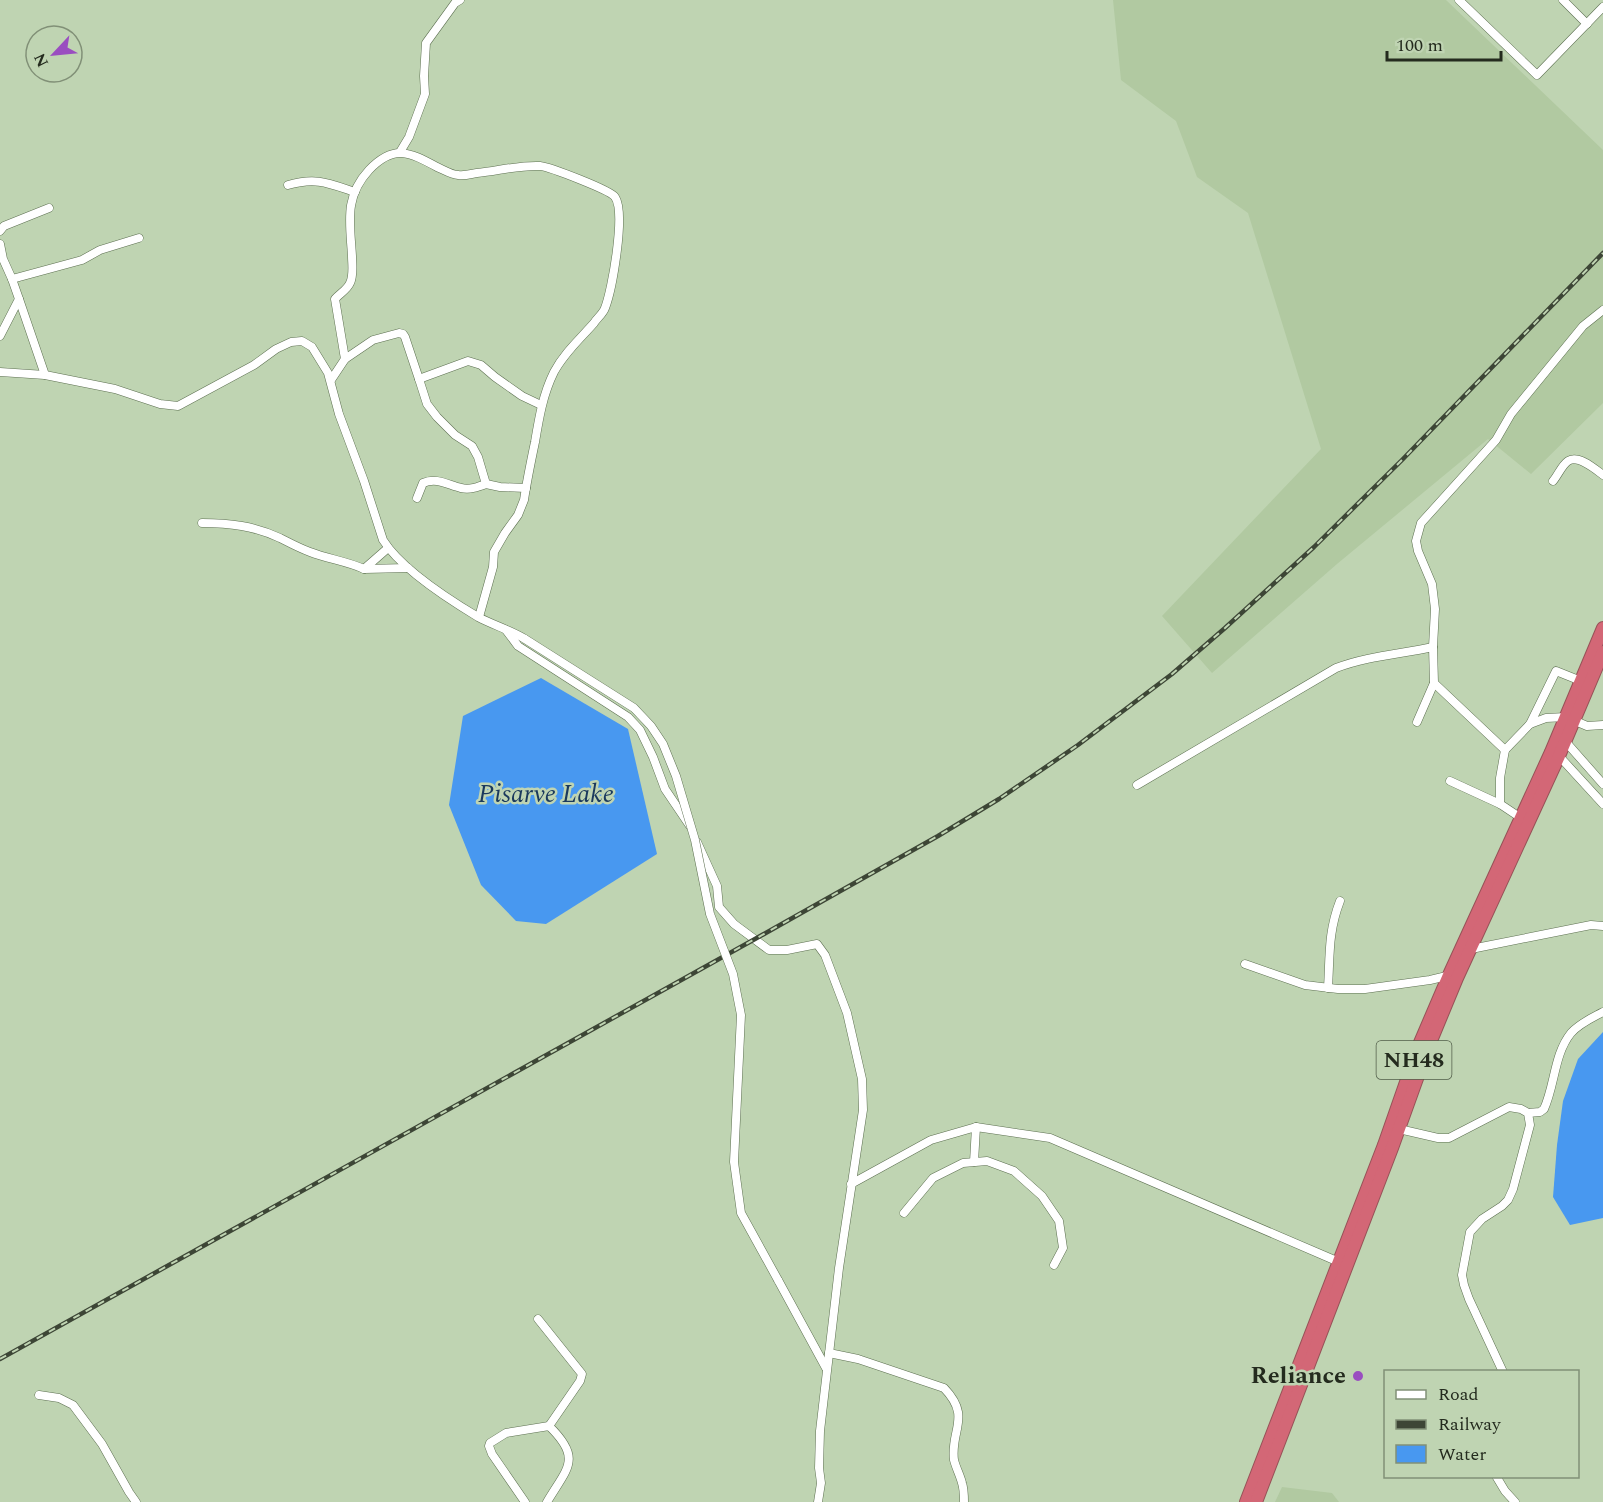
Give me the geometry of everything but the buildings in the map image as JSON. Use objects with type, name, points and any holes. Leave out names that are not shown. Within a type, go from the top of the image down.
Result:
[{"type":"highway","name":"NH48","points":[[1246,1502],[1384,1145],[1419,1045],[1559,756],[1581,681],[1603,628]]},
{"type":"highway","name":"NH48","points":[[1256,1502],[1399,1129],[1453,977],[1471,948],[1521,818],[1603,652]]},
{"type":"street","points":[[400,152],[409,137],[425,94],[426,43],[454,3],[460,0]]},
{"type":"street","points":[[1459,0],[1537,75],[1603,7]]},
{"type":"street","points":[[1563,0],[1587,24]]},
{"type":"street","points":[[345,359],[335,299],[346,289],[353,272],[351,200],[369,170],[386,156],[400,152],[421,158],[458,175],[520,166],[542,166],[612,194],[615,198],[620,223],[615,262],[604,310],[578,342],[563,356],[553,373],[541,405],[524,500],[494,552],[493,567],[479,617]]},
{"type":"street","points":[[288,184],[320,180],[355,192]]},
{"type":"street","points":[[0,231],[4,226],[49,208]]},
{"type":"street","points":[[12,279],[82,260],[100,250],[139,238]]},
{"type":"street","points":[[0,244],[3,260],[20,299],[45,375]]},
{"type":"street","points":[[0,336],[20,299]]},
{"type":"street","points":[[1417,722],[1434,682],[1435,609],[1432,584],[1416,541],[1421,523],[1496,440],[1511,414],[1583,326],[1603,310]]},
{"type":"street","points":[[331,380],[345,359],[373,340],[402,334],[405,337],[427,404],[455,435],[472,446],[478,457],[486,484]]},
{"type":"street","points":[[0,372],[45,375],[115,389],[160,404],[178,406],[254,365],[276,349],[291,342],[302,341],[312,347],[331,380],[339,414],[383,540],[388,548],[408,568],[437,590],[479,617],[525,639],[634,708],[651,726],[663,744],[672,765],[695,840],[710,914],[733,974],[741,1015],[734,1162],[741,1213],[827,1368]]},
{"type":"street","points":[[419,379],[468,361],[481,365],[522,396],[541,405]]},
{"type":"street","points":[[1553,481],[1568,461],[1573,459],[1578,459],[1603,475]]},
{"type":"street","points":[[417,498],[423,483],[429,480],[462,488],[486,484],[500,488],[526,488]]},
{"type":"street","points":[[202,523],[227,523],[253,528],[279,537],[312,553],[364,569],[408,568]]},
{"type":"street","points":[[364,569],[388,548]]},
{"type":"street","points":[[506,630],[518,646],[628,717],[640,730],[654,757],[665,789],[690,826],[717,886],[719,907],[734,924],[769,950],[787,950],[817,944],[825,955],[847,1012],[862,1079],[863,1110],[838,1268],[820,1431],[818,1502]]},
{"type":"street","points":[[1137,785],[1336,668],[1374,657],[1433,647]]},
{"type":"street","points":[[1500,804],[1500,778],[1505,750],[1530,724],[1556,671],[1581,681]]},
{"type":"street","points":[[1434,682],[1505,750]]},
{"type":"street","points":[[1530,724],[1546,718],[1570,719],[1587,726],[1603,725]]},
{"type":"street","points":[[1565,741],[1603,784]]},
{"type":"street","points":[[1559,756],[1603,804]]},
{"type":"street","points":[[1450,781],[1500,804],[1521,818]]},
{"type":"street","points":[[1328,988],[1330,939],[1340,901]]},
{"type":"street","points":[[1471,948],[1591,925],[1603,926]]},
{"type":"street","points":[[1245,964],[1305,984],[1328,988],[1365,989],[1453,977]]},
{"type":"street","points":[[1399,1129],[1438,1138],[1449,1138],[1509,1107],[1528,1113],[1540,1112],[1544,1109],[1563,1044],[1584,1022],[1603,1012]]},
{"type":"street","points":[[1503,1370],[1469,1299],[1462,1275],[1470,1232],[1482,1219],[1508,1200],[1513,1189],[1530,1125],[1528,1113]]},
{"type":"street","points":[[851,1184],[931,1140],[976,1127],[1050,1138],[1339,1262]]},
{"type":"street","points":[[974,1162],[976,1127]]},
{"type":"street","points":[[904,1212],[933,1178],[963,1163],[987,1161],[1014,1171],[1042,1196],[1059,1221],[1063,1248],[1054,1265]]},
{"type":"street","points":[[525,1502],[492,1454],[490,1443],[506,1433],[549,1426],[580,1381],[582,1374],[538,1319]]},
{"type":"street","points":[[829,1353],[858,1359],[944,1388],[951,1396],[959,1413],[954,1454],[962,1483],[964,1502]]},
{"type":"street","points":[[39,1395],[59,1398],[73,1405],[102,1444],[136,1502]]},
{"type":"street","points":[[547,1502],[565,1474],[569,1462],[569,1450],[560,1436],[549,1426]]},
{"type":"street","points":[[1497,1478],[1515,1502]]},
{"type":"shaded area","points":[[1113,0],[1446,0],[1603,150],[1603,403],[1531,474],[1488,439],[1337,564],[1212,673],[1162,616],[1321,449],[1248,213],[1197,177],[1176,121],[1121,80]]},
{"type":"shaded area","points":[[1282,1487],[1332,1493],[1339,1502],[1275,1502]]},
{"type":"water","name":"Pisarve Lake","points":[[541,678],[628,729],[657,854],[546,924],[516,921],[481,885],[449,805],[463,716]]},
{"type":"water","points":[[1603,1032],[1603,1218],[1570,1225],[1553,1197],[1563,1101],[1578,1059]]},
{"type":"railway","points":[[0,1359],[938,836],[999,799],[1078,745],[1172,674],[1314,547],[1603,253]]},
{"type":"place","name":"Reliance","points":[[1358,1376]]}]
